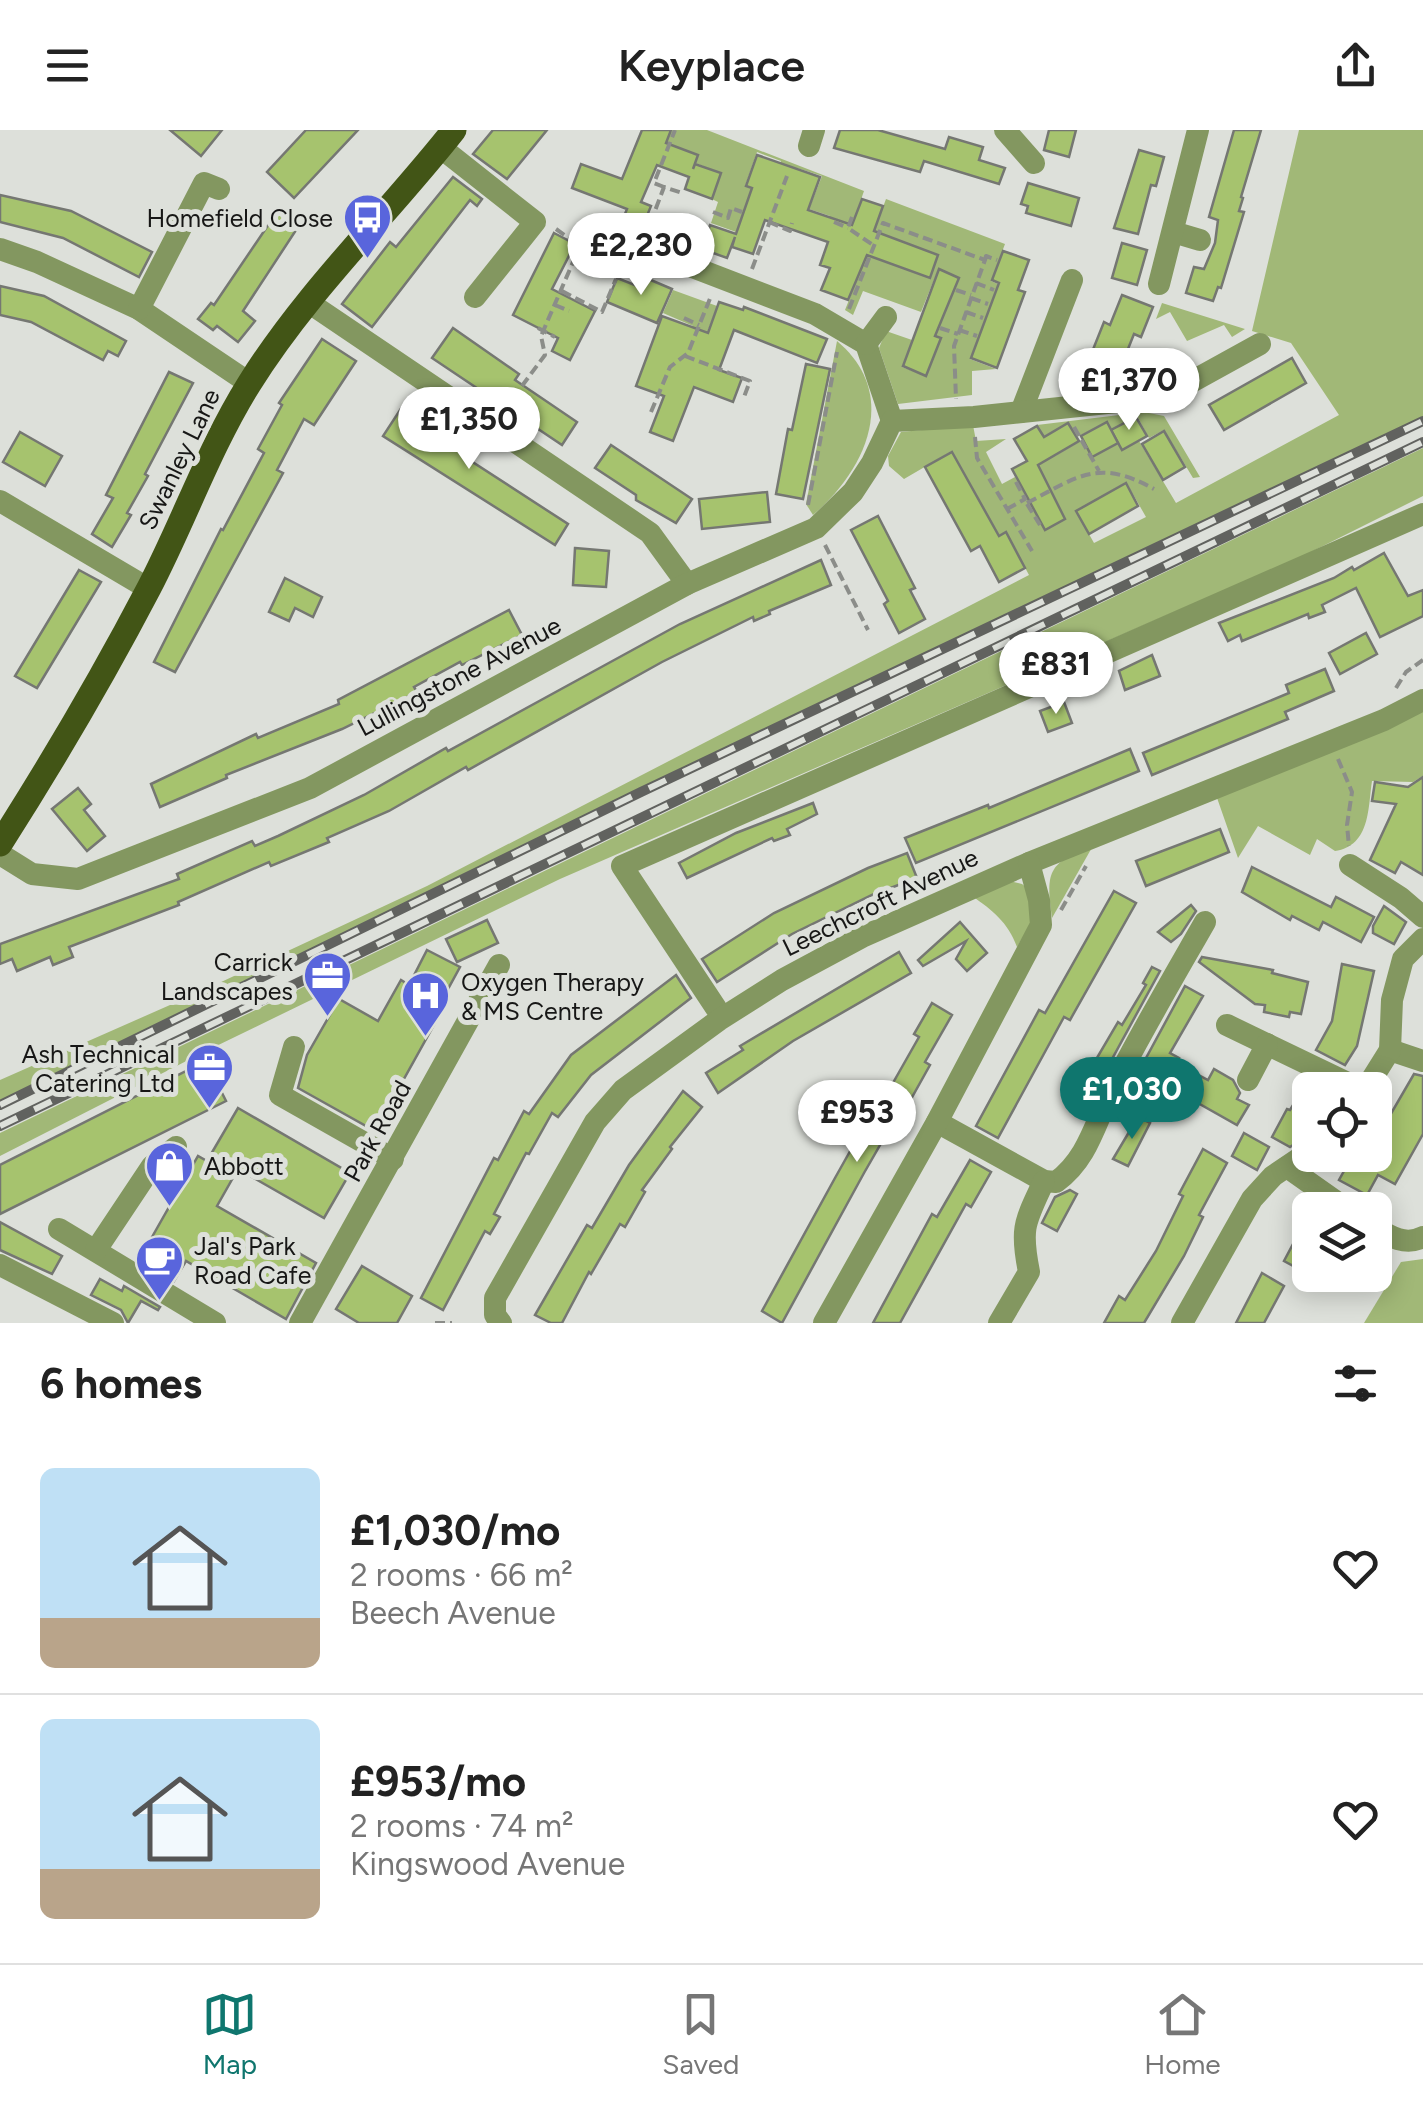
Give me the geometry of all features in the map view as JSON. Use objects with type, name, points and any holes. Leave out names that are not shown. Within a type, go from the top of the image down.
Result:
[{"type":"main road","name":"Swanley Lane","points":[[0,844],[148,589],[250,383],[308,302],[447,138]]},
{"type":"street","points":[[1006,130],[1034,162]]},
{"type":"street","points":[[1159,284],[1198,130]]},
{"type":"street","points":[[447,138],[535,222],[475,297]]},
{"type":"street","points":[[139,309],[204,182],[220,189]]},
{"type":"street","points":[[669,258],[682,226]]},
{"type":"street","points":[[1172,232],[1200,240]]},
{"type":"street","points":[[0,249],[139,309],[250,383]]},
{"type":"street","points":[[626,265],[669,258],[815,314],[841,329],[866,344],[892,421],[966,418],[1164,397],[1260,344]]},
{"type":"street","points":[[1022,412],[1072,280]]},
{"type":"street","points":[[308,302],[650,533],[687,584]]},
{"type":"street","points":[[866,344],[886,317]]},
{"type":"street","name":"Lullingstone Avenue","points":[[0,854],[32,874],[78,879],[310,788],[687,584],[816,528],[853,492],[892,421]]},
{"type":"street","points":[[558,472],[572,452]]},
{"type":"street","points":[[0,502],[148,589]]},
{"type":"street","points":[[716,1008],[622,866],[1423,514]]},
{"type":"street","name":"Leechcroft Avenue","points":[[498,1319],[495,1298],[595,1122],[623,1090],[703,1031],[782,980],[862,938],[1029,862],[1423,700]]},
{"type":"street","points":[[824,1323],[1042,926],[1040,900],[1029,862]]},
{"type":"street","points":[[1350,865],[1423,917]]},
{"type":"street","points":[[937,1122],[1044,1181],[1056,1182],[1072,1171],[1204,922]]},
{"type":"street","points":[[1375,1072],[1390,1050],[1392,1000],[1403,959],[1423,939]]},
{"type":"street","name":"Park Road","points":[[300,1323],[499,964]]},
{"type":"street","points":[[1227,1024],[1326,1072]]},
{"type":"street","points":[[1248,1080],[1268,1044]]},
{"type":"street","points":[[294,1047],[280,1095],[394,1159]]},
{"type":"street","points":[[1390,1050],[1423,1061]]},
{"type":"street","points":[[96,1250],[152,1166],[176,1147]]},
{"type":"street","points":[[1182,1323],[1252,1199],[1273,1176],[1292,1164]]},
{"type":"street","points":[[1287,1167],[1322,1192]]},
{"type":"street","points":[[1000,1323],[1029,1272],[1022,1236],[1044,1181]]},
{"type":"street","points":[[60,1229],[200,1320]]},
{"type":"street","points":[[1392,1238],[1415,1242],[1423,1237]]},
{"type":"street","points":[[0,1266],[113,1323]]},
{"type":"path","points":[[675,130],[654,182],[682,193]]},
{"type":"path","points":[[744,287],[786,176]]},
{"type":"path","points":[[674,190],[677,183]]},
{"type":"path","points":[[562,290],[602,312],[664,186]]},
{"type":"path","points":[[714,212],[728,218],[731,208],[742,212]]},
{"type":"path","points":[[848,228],[852,217]]},
{"type":"path","points":[[769,222],[790,230],[792,223]]},
{"type":"path","points":[[834,222],[873,245]]},
{"type":"path","points":[[841,329],[882,223],[984,260]]},
{"type":"path","points":[[492,426],[545,355],[540,330],[580,246]]},
{"type":"path","points":[[997,260],[986,256],[984,260],[958,332],[954,356],[977,458],[1032,551]]},
{"type":"path","points":[[651,412],[670,367],[685,356],[718,278]]},
{"type":"path","points":[[976,283],[994,290]]},
{"type":"path","points":[[956,290],[988,304]]},
{"type":"path","points":[[555,301],[569,312]]},
{"type":"path","points":[[966,312],[982,318]]},
{"type":"path","points":[[684,318],[699,325]]},
{"type":"path","points":[[940,328],[977,336]]},
{"type":"path","points":[[540,330],[555,337]]},
{"type":"path","points":[[685,356],[750,380],[744,397]]},
{"type":"path","points":[[1063,408],[1099,470]]},
{"type":"path","points":[[1007,509],[1099,470],[1129,476],[1154,489]]},
{"type":"path","points":[[1014,480],[1040,525]]},
{"type":"path","points":[[1331,740],[1352,792],[1348,825],[1350,865]]},
{"type":"path","points":[[1042,926],[1051,928],[1087,864]]},
{"type":"path","points":[[436,1323],[452,1323]]},
{"type":"green space","points":[[672,130],[707,130],[864,191],[850,231],[828,223],[830,216],[809,209],[822,176],[797,168],[785,202],[770,193],[781,161],[757,152],[745,186],[752,189],[736,232],[711,223],[718,202],[712,199],[721,173],[695,163],[698,155],[666,143]]},
{"type":"green space","points":[[1299,130],[1423,130],[1423,423],[641,791],[0,1104],[0,1080],[427,886],[1029,575],[1006,532],[999,535],[952,451],[904,479],[889,466],[888,456],[901,432],[973,425],[976,441],[1006,439],[986,452],[1002,484],[1015,477],[1045,530],[1065,519],[1033,456],[1055,456],[1082,440],[1093,457],[1118,443],[1122,450],[1139,441],[1176,503],[1339,415],[1291,343],[1252,331]],"holes":[[[1126,482],[1146,517],[1094,543],[1076,511]]]},
{"type":"green space","points":[[886,199],[1005,244],[991,281],[998,284],[970,359],[996,369],[972,371],[972,395],[898,404],[879,348],[886,331],[912,340],[902,367],[926,376],[941,338],[935,336],[958,278],[938,270],[921,312],[863,291],[853,315],[845,310],[857,280],[844,273],[872,237]]},
{"type":"green space","points":[[673,290],[717,306],[698,357],[686,347],[693,326],[663,313]]},
{"type":"green space","points":[[1162,303],[1245,329],[1232,337],[1224,325],[1187,341],[1170,312],[1156,319]]},
{"type":"green space","points":[[837,341],[856,362],[867,384],[871,407],[869,431],[848,476],[813,515],[806,504]]},
{"type":"green space","points":[[1144,412],[1164,416],[1200,477],[1193,478],[1164,430],[1149,438],[1137,416],[1111,430],[1107,422],[1077,437],[1068,423],[1044,436],[1037,425]]},
{"type":"green space","points":[[1423,448],[1423,496],[1303,556],[560,879],[0,1156],[0,1133]]},
{"type":"green space","points":[[1423,709],[1423,776],[1413,782],[1372,781],[1366,824],[1347,848],[1335,851],[1317,839],[1310,855],[1258,826],[1238,858],[1216,795]]},
{"type":"green space","points":[[1094,844],[1052,918],[1049,889],[1054,870],[1067,857]]},
{"type":"green space","points":[[1005,880],[1028,889],[1031,923],[1017,947],[999,917],[972,896]]},
{"type":"green space","points":[[1423,1259],[1423,1323],[1364,1323],[1383,1292],[1392,1292],[1392,1277],[1401,1262]]},
{"type":"building","points":[[170,130],[222,130],[201,156]]},
{"type":"building","points":[[306,130],[358,130],[294,198],[267,172]]},
{"type":"building","points":[[493,130],[547,130],[507,179],[473,154]]},
{"type":"building","points":[[642,130],[671,130],[666,143],[698,155],[693,169],[695,164],[721,173],[712,199],[685,189],[689,177],[657,165],[641,202],[651,206],[638,238],[618,231],[627,209],[572,188],[581,164],[622,179]]},
{"type":"building","points":[[840,130],[878,130],[945,149],[949,137],[983,147],[979,160],[1005,168],[999,184],[924,161],[920,172],[834,148]]},
{"type":"building","points":[[1049,130],[1076,130],[1069,157],[1044,150]]},
{"type":"building","points":[[1234,130],[1261,130],[1241,197],[1239,211],[1244,212],[1221,288],[1218,287],[1213,301],[1186,293],[1194,267],[1204,269],[1215,243],[1218,220],[1209,217]]},
{"type":"building","points":[[1139,150],[1164,157],[1156,186],[1151,185],[1138,234],[1114,228]]},
{"type":"building","points":[[757,155],[820,177],[808,210],[852,225],[862,199],[883,206],[874,231],[938,255],[930,278],[867,255],[848,300],[821,290],[830,268],[820,265],[828,242],[765,220],[753,254],[732,247],[735,237],[727,258],[702,249],[710,225],[736,234],[752,188],[746,186]]},
{"type":"building","points":[[453,177],[482,199],[477,206],[470,200],[372,327],[342,304],[390,242],[396,247]]},
{"type":"building","points":[[1028,183],[1079,198],[1071,226],[1026,213],[1028,206],[1021,204]]},
{"type":"building","points":[[0,195],[71,211],[152,252],[139,277],[63,238],[0,222]]},
{"type":"building","points":[[277,212],[298,227],[243,311],[255,321],[238,342],[217,326],[213,330],[198,319],[211,303],[214,305]]},
{"type":"building","points":[[554,233],[575,244],[552,289],[595,311],[570,360],[552,351],[558,338],[513,315]]},
{"type":"building","points":[[1122,243],[1147,250],[1137,285],[1112,278]]},
{"type":"building","points":[[1003,251],[1029,260],[1018,290],[1025,292],[997,368],[971,358],[999,283],[992,280]]},
{"type":"building","points":[[939,269],[959,278],[935,336],[941,338],[926,376],[903,366]]},
{"type":"building","points":[[617,278],[642,288],[646,278],[672,289],[657,323],[607,302]]},
{"type":"building","points":[[0,286],[44,296],[126,341],[118,356],[108,351],[103,360],[31,322],[0,315]]},
{"type":"building","points":[[1122,295],[1153,307],[1141,337],[1134,334],[1116,379],[1086,367],[1104,322],[1110,325]]},
{"type":"building","points":[[719,302],[743,310],[744,307],[827,339],[817,363],[734,330],[719,370],[742,378],[733,402],[694,387],[673,441],[650,432],[664,396],[636,386],[662,316],[708,333]]},
{"type":"building","points":[[453,328],[519,374],[515,380],[577,422],[562,445],[432,358]]},
{"type":"building","points":[[322,339],[356,361],[314,425],[304,419],[277,470],[283,473],[175,672],[154,662],[264,453],[258,449],[282,405],[279,403]]},
{"type":"building","points":[[1292,358],[1306,383],[1224,430],[1209,405]]},
{"type":"building","points":[[806,364],[830,369],[803,499],[776,494]]},
{"type":"building","points":[[169,372],[193,383],[112,547],[92,534],[113,498],[106,495]]},
{"type":"building","points":[[404,404],[474,449],[468,459],[568,524],[555,545],[383,436]]},
{"type":"building","points":[[1136,417],[1147,436],[1122,450],[1111,430]]},
{"type":"building","points":[[1107,422],[1118,443],[1092,457],[1081,436]]},
{"type":"building","points":[[1068,423],[1079,441],[1038,465],[1065,519],[1045,530],[1012,469],[1027,461],[1014,439],[1037,426],[1044,437]]},
{"type":"building","points":[[1164,431],[1185,467],[1163,480],[1142,444]]},
{"type":"building","points":[[20,432],[62,456],[45,486],[3,462]]},
{"type":"building","points":[[611,445],[692,499],[676,523],[636,500],[636,495],[595,468]]},
{"type":"building","points":[[952,452],[999,536],[1006,532],[1025,568],[999,582],[980,546],[971,551],[925,467]]},
{"type":"building","points":[[1126,483],[1138,506],[1089,534],[1076,511]]},
{"type":"building","points":[[767,492],[770,522],[702,529],[699,499]]},
{"type":"building","points":[[878,516],[915,588],[910,590],[925,619],[899,633],[884,604],[888,601],[851,530]]},
{"type":"building","points":[[575,548],[609,551],[606,587],[573,585]]},
{"type":"building","points":[[1384,553],[1408,596],[1423,590],[1423,616],[1380,637],[1356,588],[1322,605],[1325,612],[1309,618],[1308,614],[1242,641],[1240,635],[1228,641],[1219,623],[1334,578],[1352,567],[1354,570]]},
{"type":"building","points":[[821,560],[831,585],[754,621],[753,617],[662,662],[468,770],[466,767],[389,811],[327,838],[329,842],[271,866],[269,862],[178,902],[179,905],[69,947],[73,957],[53,965],[50,957],[17,971],[12,959],[0,964],[0,944],[179,879],[177,874],[252,841],[255,846],[278,836],[364,795],[446,748],[448,751],[680,624]]},
{"type":"building","points":[[79,570],[101,582],[37,688],[15,676]]},
{"type":"building","points":[[285,578],[322,597],[313,617],[295,608],[289,621],[269,612]]},
{"type":"building","points":[[509,610],[522,635],[462,665],[460,662],[414,687],[417,692],[342,729],[226,775],[227,778],[160,807],[151,784],[256,734],[258,738],[339,704],[338,700]]},
{"type":"building","points":[[1366,633],[1377,654],[1340,674],[1329,653]]},
{"type":"building","points":[[1152,655],[1160,676],[1125,690],[1119,671]]},
{"type":"building","points":[[1325,669],[1334,691],[1285,712],[1288,719],[1152,775],[1143,753],[1289,693],[1286,685]]},
{"type":"building","points":[[1064,702],[1072,723],[1048,732],[1040,711]]},
{"type":"building","points":[[1130,749],[1139,771],[916,863],[905,838],[988,805],[989,808]]},
{"type":"building","points":[[1423,777],[1423,875],[1401,862],[1395,873],[1370,860],[1396,804],[1372,801],[1375,782],[1408,787]]},
{"type":"building","points":[[78,788],[91,804],[84,810],[105,836],[87,851],[52,809]]},
{"type":"building","points":[[813,803],[817,814],[787,829],[790,835],[774,841],[772,838],[687,878],[679,863],[736,833]]},
{"type":"building","points":[[1220,829],[1229,852],[1146,886],[1136,861]]},
{"type":"building","points":[[907,853],[917,878],[792,934],[717,982],[702,959],[774,913]]},
{"type":"building","points":[[1252,867],[1331,907],[1336,897],[1374,917],[1361,942],[1323,922],[1319,930],[1292,916],[1290,920],[1242,892]]},
{"type":"building","points":[[1114,891],[1136,903],[1070,1020],[1064,1017],[998,1138],[976,1126],[1039,1010],[1045,1013]]},
{"type":"building","points":[[1191,905],[1196,911],[1181,934],[1171,942],[1158,932]]},
{"type":"building","points":[[1384,906],[1406,922],[1394,944],[1373,933]]},
{"type":"building","points":[[487,920],[498,943],[457,962],[446,939]]},
{"type":"building","points":[[960,922],[987,953],[967,971],[956,959],[966,941],[923,966],[918,960]]},
{"type":"building","points":[[427,950],[460,967],[441,1002],[445,1005],[375,1131],[298,1088],[307,1055],[339,999],[378,1021],[401,980],[409,985]]},
{"type":"building","points":[[899,952],[911,973],[793,1041],[718,1093],[706,1073],[743,1050],[740,1046]]},
{"type":"building","points":[[1202,957],[1273,970],[1272,973],[1308,982],[1301,1014],[1290,1012],[1289,1017],[1264,1012],[1265,1005],[1255,1004],[1199,962]]},
{"type":"building","points":[[1342,964],[1374,971],[1357,1046],[1345,1065],[1316,1050],[1332,1021]]},
{"type":"building","points":[[1152,967],[1160,971],[1094,1092],[1081,1085],[1118,1022],[1122,1025]]},
{"type":"building","points":[[676,975],[691,998],[591,1075],[558,1117],[552,1113],[494,1214],[500,1217],[490,1234],[485,1231],[443,1310],[421,1298],[494,1158],[498,1160],[524,1111],[529,1114],[571,1055]]},
{"type":"building","points":[[1185,986],[1203,996],[1170,1053],[1179,1058],[1176,1063],[1208,1080],[1214,1069],[1233,1080],[1240,1093],[1237,1099],[1249,1105],[1237,1125],[1196,1102],[1193,1108],[1161,1090],[1164,1085],[1139,1071]]},
{"type":"building","points":[[932,1003],[952,1015],[925,1062],[930,1065],[887,1142],[883,1140],[864,1173],[782,1323],[762,1311],[853,1146],[856,1148],[919,1037],[914,1034]]},
{"type":"building","points":[[206,1061],[226,1101],[0,1214],[0,1165]]},
{"type":"building","points":[[1414,1074],[1423,1076],[1423,1134],[1395,1184],[1378,1175],[1369,1192],[1361,1192],[1339,1180],[1343,1172],[1392,1172],[1392,1112]]},
{"type":"building","points":[[683,1091],[702,1107],[642,1190],[645,1192],[625,1227],[620,1224],[562,1323],[551,1323],[535,1315],[587,1225],[592,1228],[629,1165]]},
{"type":"building","points":[[1292,1107],[1290,1147],[1272,1137],[1287,1109]]},
{"type":"building","points":[[238,1108],[350,1173],[324,1218],[238,1169],[217,1206],[316,1263],[286,1319],[186,1261],[174,1281],[139,1260],[198,1156],[207,1161]]},
{"type":"building","points":[[1138,1117],[1150,1123],[1128,1166],[1113,1159]]},
{"type":"building","points":[[1244,1133],[1269,1147],[1257,1170],[1232,1156]]},
{"type":"building","points":[[1203,1149],[1227,1163],[1199,1215],[1203,1217],[1184,1256],[1144,1323],[1104,1323],[1119,1296],[1125,1300],[1156,1251]]},
{"type":"building","points":[[970,1160],[991,1172],[971,1207],[966,1204],[900,1323],[873,1323],[932,1214],[937,1217]]},
{"type":"building","points":[[1070,1190],[1077,1194],[1057,1231],[1042,1223],[1055,1197]]},
{"type":"building","points":[[0,1222],[62,1256],[52,1274],[0,1250]]},
{"type":"building","points":[[1292,1246],[1292,1265],[1284,1261]]},
{"type":"building","points":[[362,1266],[412,1296],[397,1323],[359,1323],[336,1309]]},
{"type":"building","points":[[1262,1273],[1284,1286],[1264,1323],[1236,1323]]},
{"type":"building","points":[[100,1279],[122,1291],[124,1286],[160,1307],[158,1310],[141,1301],[128,1323],[121,1310],[91,1295]]},
{"type":"railway","points":[[0,1105],[641,792],[1423,421]]},
{"type":"railway","points":[[0,1126],[1423,442]]},
{"type":"place","name":"Homefield Close","points":[[368,260]]},
{"type":"place","name":"Carrick Landscapes","points":[[328,1018]]},
{"type":"place","name":"Oxygen Therapy & MS Centre","points":[[426,1038]]},
{"type":"place","name":"Ash Technical Catering Ltd","points":[[210,1110]]},
{"type":"place","name":"Abbott","points":[[169,1208]]},
{"type":"place","name":"Jal's Park Road Cafe","points":[[159,1302]]}]
